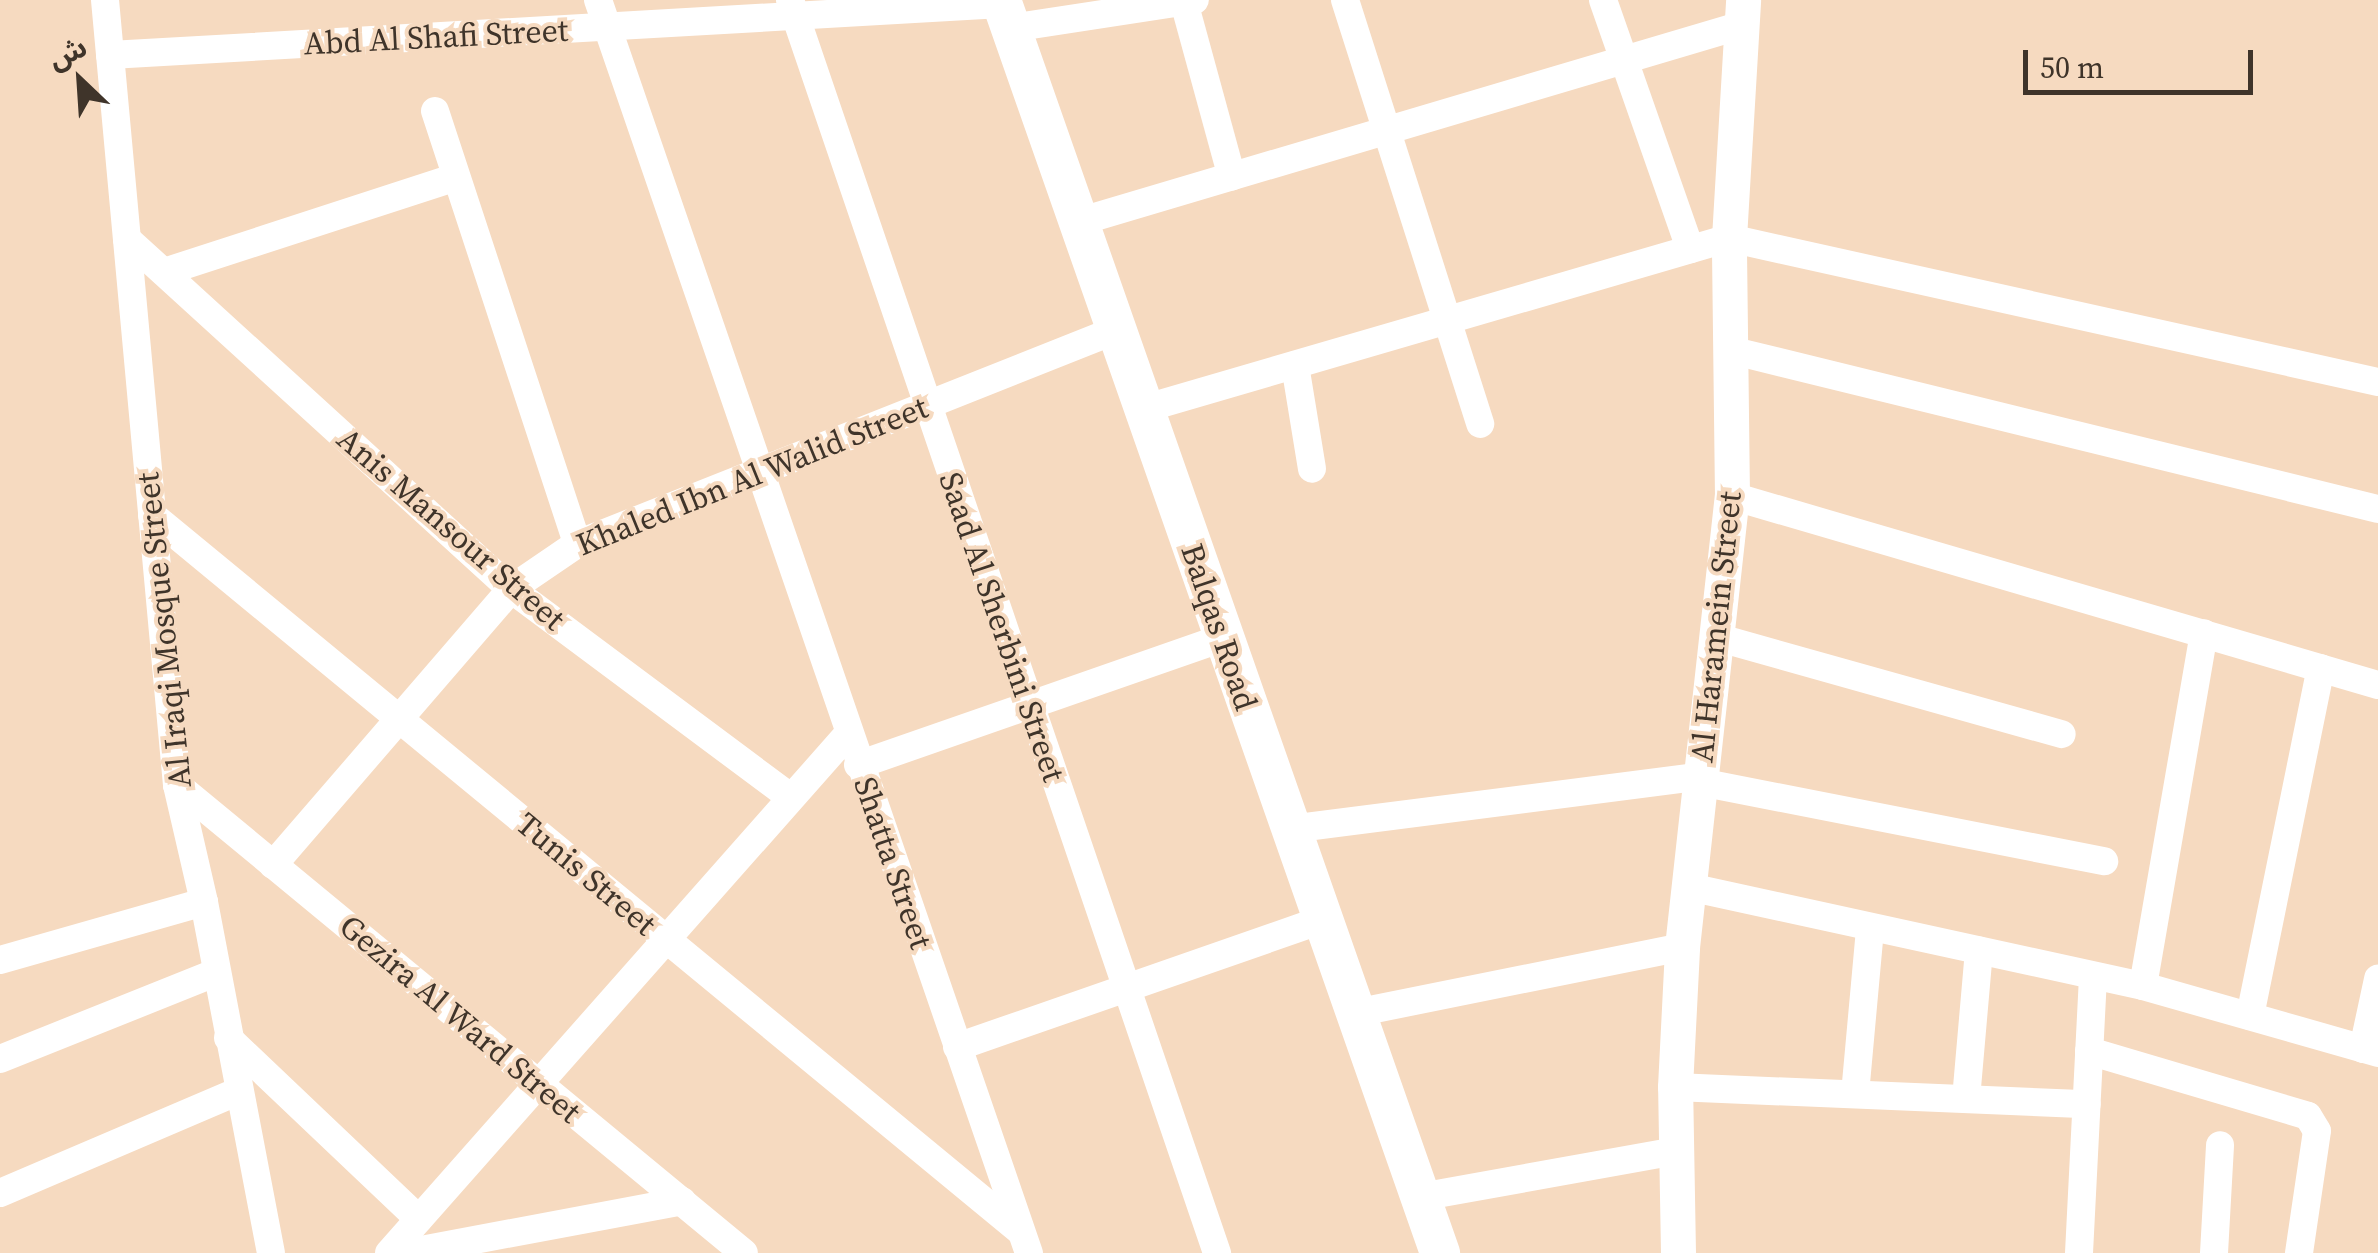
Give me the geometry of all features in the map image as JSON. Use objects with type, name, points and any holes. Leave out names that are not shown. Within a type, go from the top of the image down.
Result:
[{"type":"main road","name":"Balqas Road","points":[[1005,11],[1440,1253]]},
{"type":"street","name":"Al Iraqi Mosque Street","points":[[106,0],[177,785],[204,902],[214,972],[271,1253]]},
{"type":"street","points":[[1344,0],[1480,424]]},
{"type":"street","points":[[1602,0],[1690,249]]},
{"type":"street","name":"Abd Al Shafi Street","points":[[110,56],[602,14],[792,8],[1005,11],[1189,1]]},
{"type":"street","points":[[1189,1],[1232,176]]},
{"type":"street","name":"Saad Al Sherbini Street","points":[[792,8],[1217,1253]]},
{"type":"street","points":[[1078,222],[1624,60],[1742,12]]},
{"type":"street","name":"Al Haramein Street","points":[[1678,1253],[1675,1086],[1682,948],[1732,496],[1729,238],[1742,12]]},
{"type":"street","name":"Shatta Street","points":[[602,14],[1025,1242]]},
{"type":"street","points":[[434,111],[577,544]]},
{"type":"street","points":[[164,272],[456,177]]},
{"type":"street","points":[[1143,409],[1729,238],[2378,382]]},
{"type":"street","name":"Anis Mansour Street","points":[[127,239],[511,589],[791,798]]},
{"type":"street","name":"Khaled Ibn Al Walid Street","points":[[273,865],[511,589],[577,544],[1116,330]]},
{"type":"street","points":[[1730,350],[2378,509]]},
{"type":"street","points":[[1295,365],[1312,469]]},
{"type":"street","points":[[1732,496],[2378,685]]},
{"type":"street","name":"Tunis Street","points":[[152,514],[1025,1242]]},
{"type":"street","points":[[2143,986],[2204,632]]},
{"type":"street","points":[[1716,637],[2062,734]]},
{"type":"street","points":[[858,764],[1223,638]]},
{"type":"street","points":[[2250,1016],[2321,668]]},
{"type":"street","points":[[388,1253],[848,734]]},
{"type":"street","points":[[1290,828],[1700,779],[2104,861]]},
{"type":"street","name":"Gezira Al Ward Street","points":[[177,785],[744,1253]]},
{"type":"street","points":[[1688,887],[2143,986],[2371,1051],[2378,979]]},
{"type":"street","points":[[0,960],[204,902]]},
{"type":"street","points":[[957,1047],[1322,920]]},
{"type":"street","points":[[1855,1094],[1870,928]]},
{"type":"street","points":[[1355,1013],[1682,948]]},
{"type":"street","points":[[1966,1099],[1979,952]]},
{"type":"street","points":[[0,1059],[214,972]]},
{"type":"street","points":[[2079,1253],[2093,976]]},
{"type":"street","points":[[228,1038],[420,1219]]},
{"type":"street","points":[[2089,1051],[2300,1113],[2314,1123],[2317,1131],[2299,1253]]},
{"type":"street","points":[[1675,1086],[2087,1104]]},
{"type":"street","points":[[0,1193],[239,1092]]},
{"type":"street","points":[[2214,1253],[2220,1144]]},
{"type":"street","points":[[1420,1197],[1676,1151]]},
{"type":"street","points":[[406,1253],[682,1201]]}]
